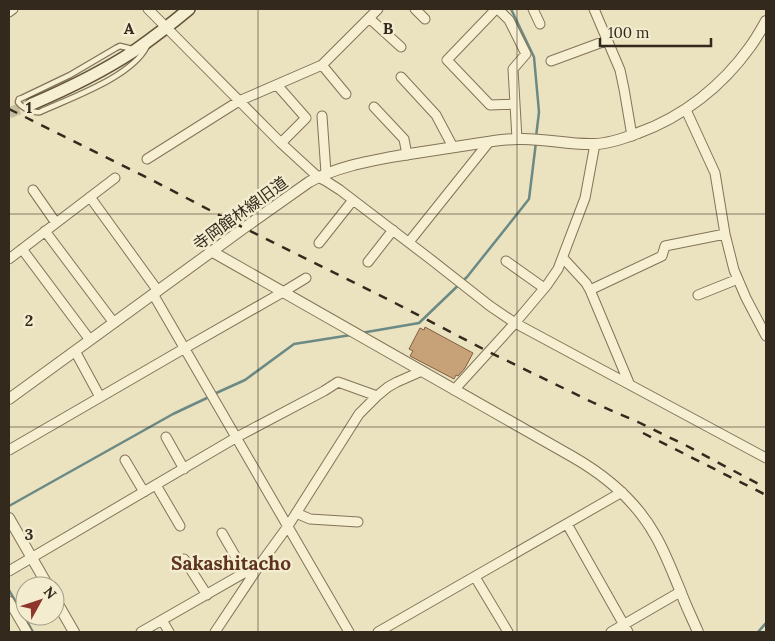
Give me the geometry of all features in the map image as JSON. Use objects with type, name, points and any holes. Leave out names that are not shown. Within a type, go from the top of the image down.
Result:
[{"type":"main road","points":[[32,104],[85,79],[135,50],[189,9]]},
{"type":"street","points":[[9,12],[13,9]]},
{"type":"street","name":"寺岡館林線旧道","points":[[9,399],[278,203],[322,175],[281,143],[148,9]]},
{"type":"street","points":[[147,159],[240,101],[322,65],[378,9]]},
{"type":"street","points":[[415,9],[425,19]]},
{"type":"street","points":[[515,104],[490,105],[447,60],[497,9],[510,20],[526,54],[513,69],[515,104],[517,139]]},
{"type":"street","points":[[533,9],[540,24]]},
{"type":"street","points":[[594,9],[620,70],[632,136]]},
{"type":"street","points":[[369,18],[401,48]]},
{"type":"street","points":[[322,175],[363,162],[489,142],[517,139],[595,144],[632,136],[670,120],[703,97],[727,75],[766,22]]},
{"type":"street","points":[[551,61],[608,40]]},
{"type":"street","points":[[322,65],[346,94]]},
{"type":"street","points":[[401,77],[436,115],[453,147]]},
{"type":"street","points":[[277,85],[306,118],[281,143]]},
{"type":"street","points":[[374,107],[404,139],[407,154]]},
{"type":"street","points":[[686,110],[715,173],[734,270],[766,336]]},
{"type":"street","points":[[322,116],[322,175],[326,181],[515,323],[766,458]]},
{"type":"street","points":[[409,242],[489,142]]},
{"type":"street","points":[[454,390],[515,323],[558,269],[585,198],[595,144]]},
{"type":"street","points":[[9,259],[114,178]]},
{"type":"street","points":[[33,190],[56,223]]},
{"type":"street","points":[[90,197],[156,292],[184,348],[349,632]]},
{"type":"street","points":[[319,243],[353,200]]},
{"type":"street","points":[[368,262],[393,230]]},
{"type":"street","points":[[45,231],[114,323]]},
{"type":"street","points":[[590,290],[662,256],[665,246],[726,234]]},
{"type":"street","points":[[22,249],[90,340]]},
{"type":"street","points":[[211,251],[592,468],[609,480],[641,514],[654,533],[698,632]]},
{"type":"street","points":[[563,258],[590,290],[629,384]]},
{"type":"street","points":[[506,261],[544,288]]},
{"type":"street","points":[[9,450],[306,278]]},
{"type":"street","points":[[698,295],[738,279]]},
{"type":"street","points":[[75,351],[100,397]]},
{"type":"street","points":[[215,632],[288,526],[359,414],[388,387],[422,371]]},
{"type":"street","points":[[9,571],[237,437],[338,382],[377,396]]},
{"type":"street","points":[[166,437],[184,469]]},
{"type":"street","points":[[125,460],[144,492]]},
{"type":"street","points":[[156,485],[180,526]]},
{"type":"street","points":[[378,632],[622,492]]},
{"type":"street","points":[[296,513],[310,519],[358,522]]},
{"type":"street","points":[[9,518],[42,576]]},
{"type":"street","points":[[567,524],[626,628]]},
{"type":"street","points":[[222,533],[245,573]]},
{"type":"street","points":[[184,559],[207,595]]},
{"type":"street","points":[[141,632],[261,563]]},
{"type":"street","points":[[475,577],[508,632]]},
{"type":"street","points":[[611,632],[626,628],[680,592]]},
{"type":"street","points":[[9,601],[26,632]]},
{"type":"street","points":[[65,616],[74,632]]},
{"type":"street","points":[[162,620],[169,632]]},
{"type":"lane","points":[[135,50],[122,46],[116,48],[70,75],[22,98],[18,102],[20,105],[36,113],[92,88],[131,66],[145,50],[150,40]]},
{"type":"building","points":[[425,327],[473,353],[465,368],[454,379],[410,356],[413,351],[409,349],[420,328],[424,330]]},
{"type":"waterway","points":[[511,9],[534,57],[539,112],[536,137]]},
{"type":"waterway","points":[[361,333],[419,323],[467,277],[529,199],[536,142]]},
{"type":"waterway","points":[[214,394],[245,380],[294,344],[351,335]]},
{"type":"waterway","points":[[9,506],[173,414],[209,397]]},
{"type":"waterway","points":[[9,590],[33,632]]},
{"type":"waterway","points":[[758,632],[766,623]]},
{"type":"tunnel","points":[[9,113],[32,104]]},
{"type":"railway","points":[[9,109],[489,352],[687,446],[766,488]]},
{"type":"railway","points":[[643,433],[766,495]]},
{"type":"district","name":"Sakashitacho","points":[[231,563]]}]
